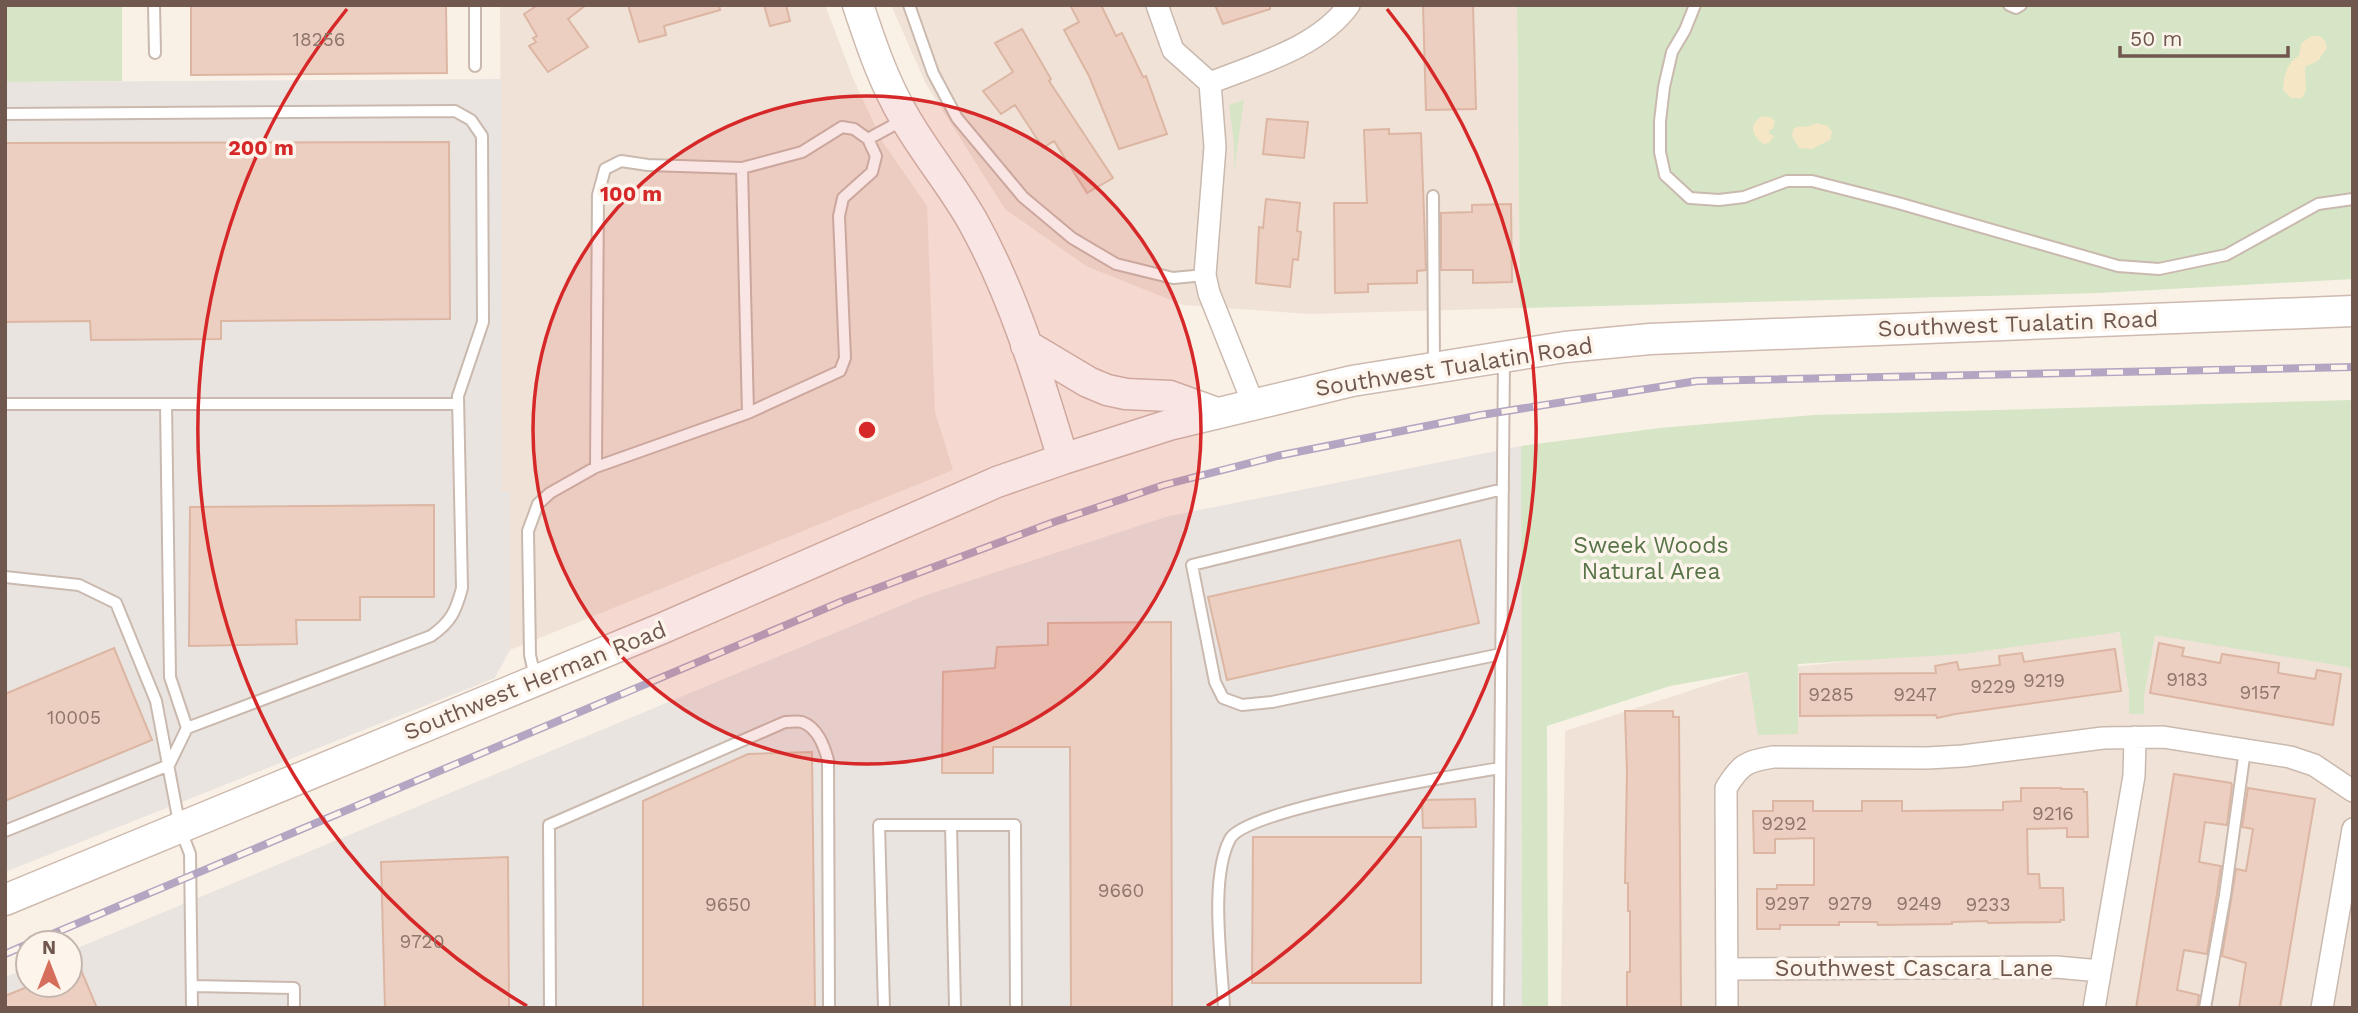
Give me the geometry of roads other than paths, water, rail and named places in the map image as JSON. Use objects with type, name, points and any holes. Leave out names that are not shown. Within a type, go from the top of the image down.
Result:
[{"type":"main road","points":[[858,5],[886,82],[905,119],[972,220],[987,250],[1026,345],[1063,459]]},
{"type":"main road","name":"Southwest Tualatin Road","points":[[1063,459],[1169,425],[1253,403],[1434,366],[1565,347],[1740,334],[2353,311]]},
{"type":"main road","points":[[1026,345],[1088,382],[1107,390],[1126,394],[1170,396],[1217,412]]},
{"type":"main road","name":"Southwest Herman Road","points":[[5,900],[663,628],[997,482],[1063,459]]},
{"type":"street","points":[[1157,5],[1173,50],[1210,83],[1215,147],[1205,275],[1209,293],[1253,403]]},
{"type":"street","points":[[1210,83],[1287,51],[1319,34],[1349,5]]},
{"type":"street","points":[[2094,1008],[2134,776],[2135,737]]},
{"type":"street","points":[[1727,1008],[1727,788],[1736,772],[1750,760],[1773,757],[1963,756],[2103,738],[2163,737],[2290,757],[2314,765],[2353,790]]},
{"type":"street","points":[[2322,1008],[2353,828]]},
{"type":"street","name":"Southwest Cascara Lane","points":[[1727,969],[2056,967],[2100,971]]},
{"type":"lane","points":[[154,5],[155,53]]},
{"type":"lane","points":[[475,5],[475,66]]},
{"type":"lane","points":[[909,5],[933,73],[957,118],[1023,197],[1072,238],[1116,264],[1173,278],[1205,275]]},
{"type":"lane","points":[[1695,5],[1672,52],[1660,121],[1660,152],[1665,175],[1690,198],[1719,200],[1744,197],[1787,181],[1812,181],[1898,202],[2118,266],[2159,270],[2226,255],[2318,204],[2353,199]]},
{"type":"lane","points":[[2010,5],[2016,8],[2021,5]]},
{"type":"lane","points":[[5,114],[455,111],[471,120],[482,136],[483,322],[458,396],[462,588],[457,606],[446,625],[431,636],[187,728],[169,765],[5,831]]},
{"type":"lane","points":[[868,139],[905,119]]},
{"type":"lane","points":[[536,680],[530,655],[528,531],[538,504],[550,493],[596,467],[748,412],[840,371],[845,358],[839,216],[843,198],[872,172],[876,156],[868,139],[854,129],[842,127],[802,152],[742,168],[648,165],[621,161],[605,169],[598,195],[596,467]]},
{"type":"lane","points":[[742,168],[748,412]]},
{"type":"lane","points":[[1433,196],[1434,366]]},
{"type":"lane","points":[[1498,1008],[1504,356]]},
{"type":"lane","points":[[5,404],[458,404]]},
{"type":"lane","points":[[166,404],[170,677],[187,728]]},
{"type":"lane","points":[[1501,654],[1272,702],[1242,705],[1223,698],[1215,682],[1192,565],[1503,489]]},
{"type":"lane","points":[[5,577],[79,585],[116,603],[156,701],[180,828],[190,855],[192,1008]]},
{"type":"lane","points":[[550,1008],[550,825],[785,722],[803,723],[814,731],[821,739],[828,760],[829,1008]]},
{"type":"lane","points":[[2205,1008],[2225,895],[2245,750]]},
{"type":"lane","points":[[1224,1008],[1218,886],[1224,852],[1231,835],[1242,827],[1293,810],[1384,789],[1500,768]]},
{"type":"lane","points":[[884,1008],[879,825],[1015,825],[1016,1008]]},
{"type":"lane","points":[[951,825],[955,1008]]},
{"type":"lane","points":[[192,986],[294,988],[294,1008]]},
{"type":"railway","points":[[64,929],[843,601],[1054,522],[1164,485],[1277,456],[1481,415],[1697,381],[2353,367]]},
{"type":"railway","points":[[5,954],[14,950]]},
{"type":"park label","name":"Sweek Woods Natural Area","points":[[1651,558]]}]
